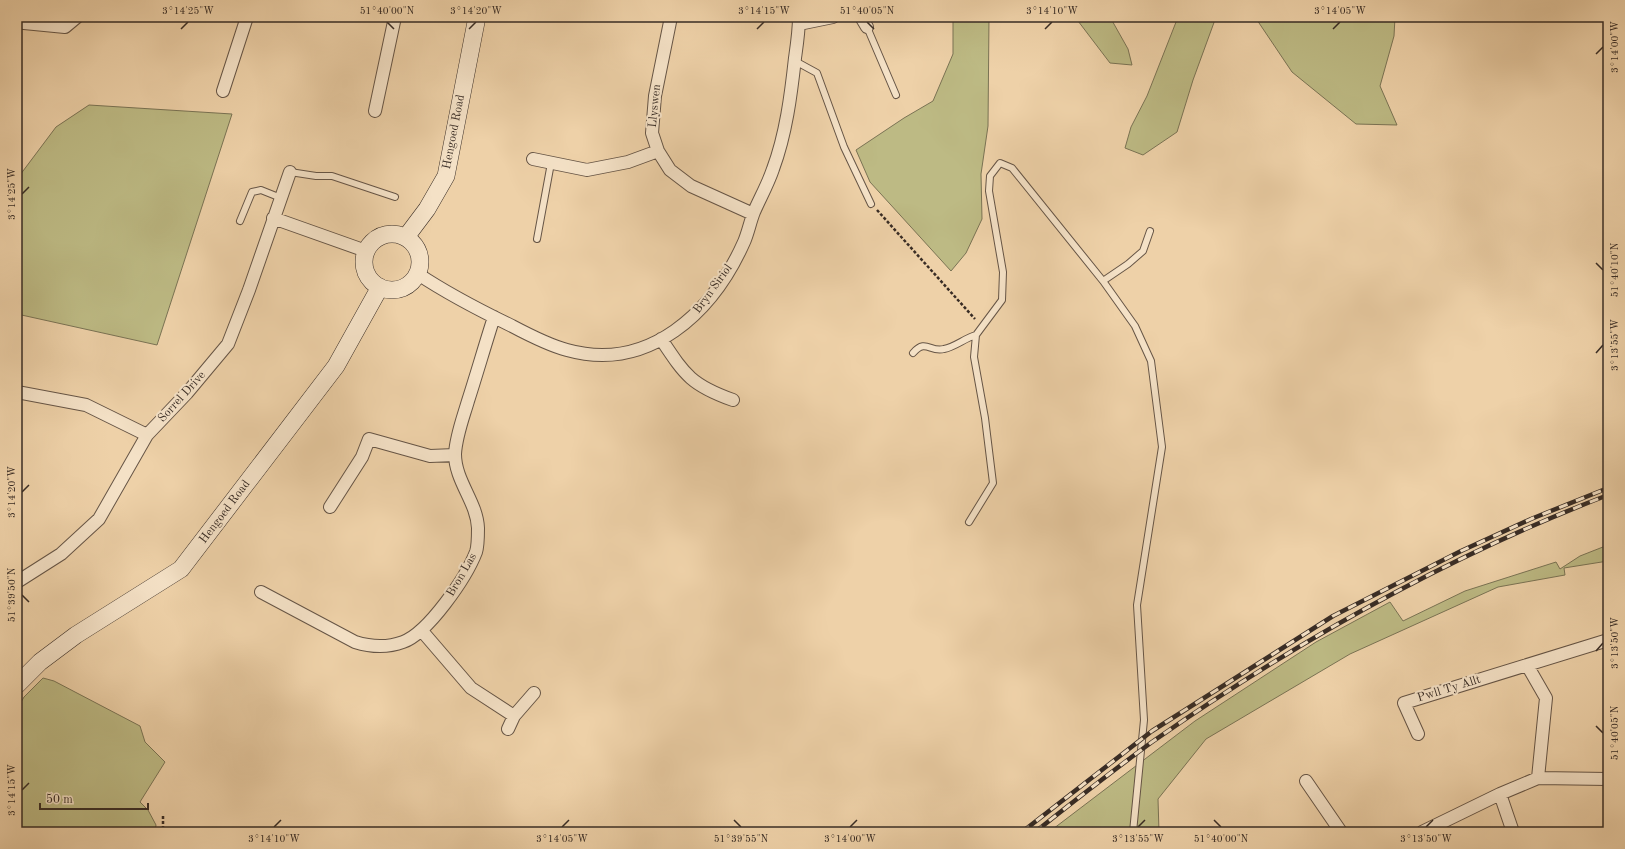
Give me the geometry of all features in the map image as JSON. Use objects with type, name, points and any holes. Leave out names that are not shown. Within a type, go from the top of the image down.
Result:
[{"type":"street","points":[[17,21],[65,27],[76,17]]},
{"type":"street","points":[[223,91],[248,17]]},
{"type":"street","points":[[375,111],[395,17]]},
{"type":"street","name":"Hengoed Road","points":[[406,237],[427,209],[446,176],[477,17]]},
{"type":"street","name":"Llyswen","points":[[671,17],[655,96],[652,133],[658,151],[670,170],[691,186],[753,214]]},
{"type":"street","points":[[799,21],[833,17]]},
{"type":"street","name":"Bryn Siriol","points":[[418,274],[456,298],[536,338],[567,350],[596,355],[634,351],[661,340],[691,319],[723,280],[744,242],[753,214],[773,168],[790,102],[799,21]]},
{"type":"street","points":[[533,159],[587,170],[628,162],[658,151]]},
{"type":"street","name":"Sorrel Drive","points":[[19,577],[61,554],[99,519],[147,435],[187,393],[228,344],[249,290],[290,172]]},
{"type":"street","points":[[273,218],[366,251]]},
{"type":"street","points":[[388,234],[397,234],[406,237],[418,250],[420,258],[418,274],[413,282],[402,288],[388,290],[380,287],[368,276],[364,259],[366,251],[371,243],[379,237],[388,234]]},
{"type":"street","name":"Hengoed Road","points":[[17,685],[40,662],[76,635],[181,569],[336,366],[380,287]]},
{"type":"street","name":"Bron Las","points":[[261,592],[355,642],[371,647],[389,646],[404,642],[422,630],[438,613],[468,567],[476,551],[478,528],[475,510],[462,482],[455,455],[459,432],[494,317]]},
{"type":"street","points":[[661,340],[682,370],[695,382],[708,391],[733,400]]},
{"type":"street","points":[[17,392],[86,405],[147,435]]},
{"type":"street","points":[[330,507],[362,457],[369,439],[430,456],[455,455]]},
{"type":"street","points":[[422,630],[471,688],[514,716]]},
{"type":"street","name":"Pwll Ty Allt","points":[[1418,734],[1404,703],[1608,640]]},
{"type":"street","points":[[1527,665],[1546,698],[1538,778]]},
{"type":"street","points":[[508,728],[514,716],[534,693]]},
{"type":"street","points":[[1422,832],[1500,794],[1538,778],[1608,779]]},
{"type":"street","points":[[1306,781],[1341,832]]},
{"type":"street","points":[[1500,794],[1513,832]]},
{"type":"lane","points":[[864,22],[896,95]]},
{"type":"lane","points":[[795,61],[817,73],[844,148],[871,204]]},
{"type":"lane","points":[[537,239],[551,163]]},
{"type":"lane","points":[[969,522],[993,483],[985,418],[974,357],[976,336],[1002,300],[1003,272],[989,191],[990,176],[1000,163],[1012,168],[1103,281],[1135,326],[1151,361],[1162,447],[1137,605],[1144,720],[1133,832]]},
{"type":"lane","points":[[290,172],[316,176],[332,176],[395,197]]},
{"type":"lane","points":[[240,221],[252,192],[261,190],[281,198]]},
{"type":"lane","points":[[1103,281],[1128,264],[1143,250],[1150,231]]},
{"type":"lane","points":[[913,353],[919,346],[938,350],[946,349],[976,336]]},
{"type":"path","points":[[871,204],[972,314],[981,328]]},
{"type":"path","points":[[163,816],[163,832]]},
{"type":"shaded area","points":[[953,17],[989,17],[988,126],[981,174],[982,219],[966,253],[951,271],[870,182],[856,150],[904,118],[933,101],[953,54]]},
{"type":"shaded area","points":[[1075,17],[1110,17],[1128,49],[1132,65],[1110,63]]},
{"type":"shaded area","points":[[1178,17],[1216,17],[1193,80],[1177,132],[1143,155],[1125,148],[1131,127],[1147,96]]},
{"type":"shaded area","points":[[1255,17],[1395,17],[1394,36],[1380,86],[1397,125],[1356,124],[1292,72]]},
{"type":"shaded area","points":[[89,105],[232,114],[157,345],[17,314],[17,179],[56,127]]},
{"type":"shaded area","points":[[1608,545],[1608,561],[1564,568],[1565,575],[1498,587],[1350,654],[1206,739],[1158,799],[1159,832],[1049,832],[1195,721],[1316,642],[1390,602],[1403,621],[1465,591],[1556,562],[1560,569],[1580,556]]},
{"type":"shaded area","points":[[43,678],[54,681],[140,726],[145,742],[165,762],[140,802],[148,810],[156,825],[155,832],[17,832],[17,709],[24,697]]},
{"type":"railway","points":[[1022,832],[1152,731],[1333,616],[1461,551],[1531,519],[1608,488]]},
{"type":"railway","points":[[1035,832],[1107,775],[1152,742],[1260,670],[1316,637],[1430,574],[1548,519],[1608,495]]}]
